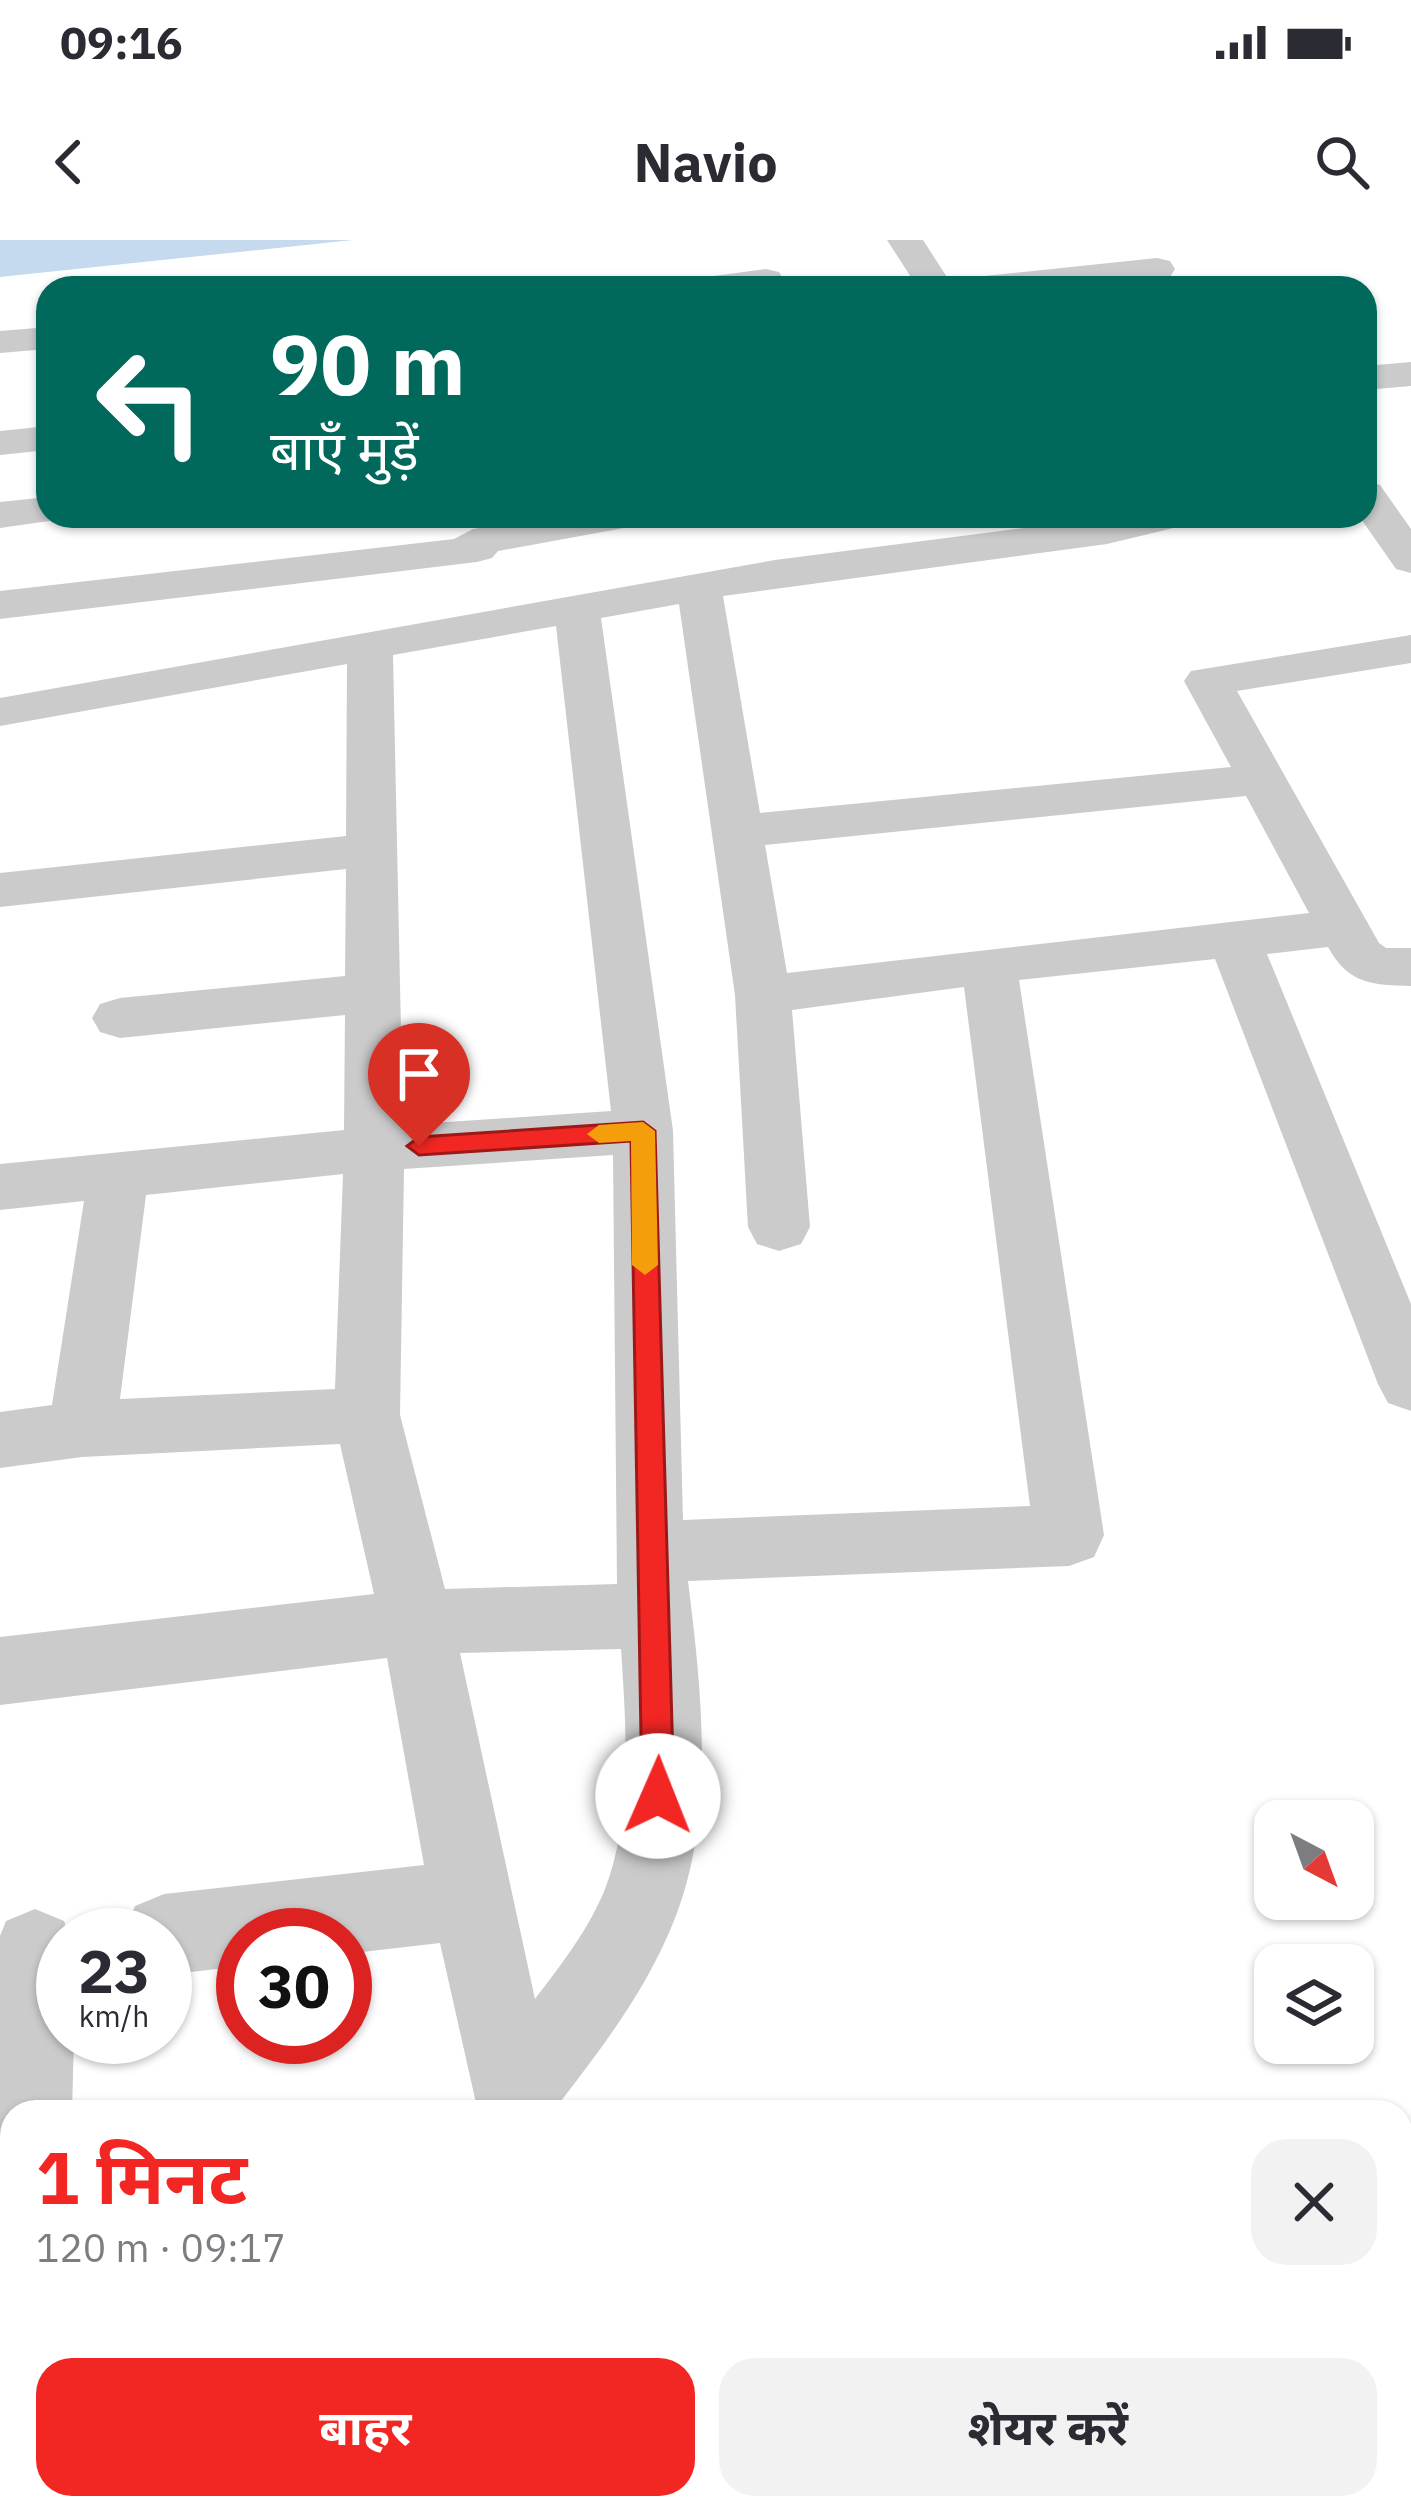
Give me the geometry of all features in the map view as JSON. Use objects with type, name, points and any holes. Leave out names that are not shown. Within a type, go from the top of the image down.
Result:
[{"type":"street","points":[[746,240],[765,276]]},
{"type":"street","points":[[905,240],[928,276]]},
{"type":"street","points":[[1132,240],[1163,276]]},
{"type":"street","points":[[0,342],[36,339]]},
{"type":"street","points":[[1377,377],[1411,374]]},
{"type":"street","points":[[0,443],[36,439]]},
{"type":"street","points":[[0,515],[36,511]]},
{"type":"street","points":[[0,712],[129,641],[275,574],[529,528]]},
{"type":"street","points":[[0,605],[129,641],[285,664],[517,618],[1075,528]]},
{"type":"street","points":[[471,535],[517,618]]},
{"type":"street","points":[[275,574],[285,664]]},
{"type":"street","points":[[698,587],[763,995],[779,1227]]},
{"type":"street","points":[[519,2100],[607,1968],[646,1881],[659,1765],[643,1131],[577,610]]},
{"type":"street","points":[[370,649],[374,1149],[368,1414],[417,1622],[470,1900],[518,2100]]},
{"type":"street","points":[[1411,649],[1208,681],[1340,928],[1372,966],[1411,967]]},
{"type":"street","points":[[737,832],[1261,779]]},
{"type":"street","points":[[0,890],[369,850]]},
{"type":"street","points":[[763,995],[989,965],[1340,928]]},
{"type":"street","points":[[1234,939],[1392,1287],[1411,1384]]},
{"type":"street","points":[[0,1671],[417,1622],[653,1583],[1069,1535],[989,965]]},
{"type":"street","points":[[120,1018],[370,993]]},
{"type":"street","points":[[0,1186],[118,1178],[374,1149],[643,1131]]},
{"type":"street","points":[[82,1429],[118,1178]]},
{"type":"street","points":[[0,1440],[82,1429],[368,1414]]},
{"type":"street","points":[[192,1932],[470,1900]]},
{"type":"street","points":[[29,2100],[33,1950]]},
{"type":"water","points":[[0,240],[353,240],[0,277]]},
{"type":"slow traffic","points":[[599,1134],[643,1131],[645,1265]]},
{"type":"route","points":[[419,1146],[643,1131],[658,1796]]}]
